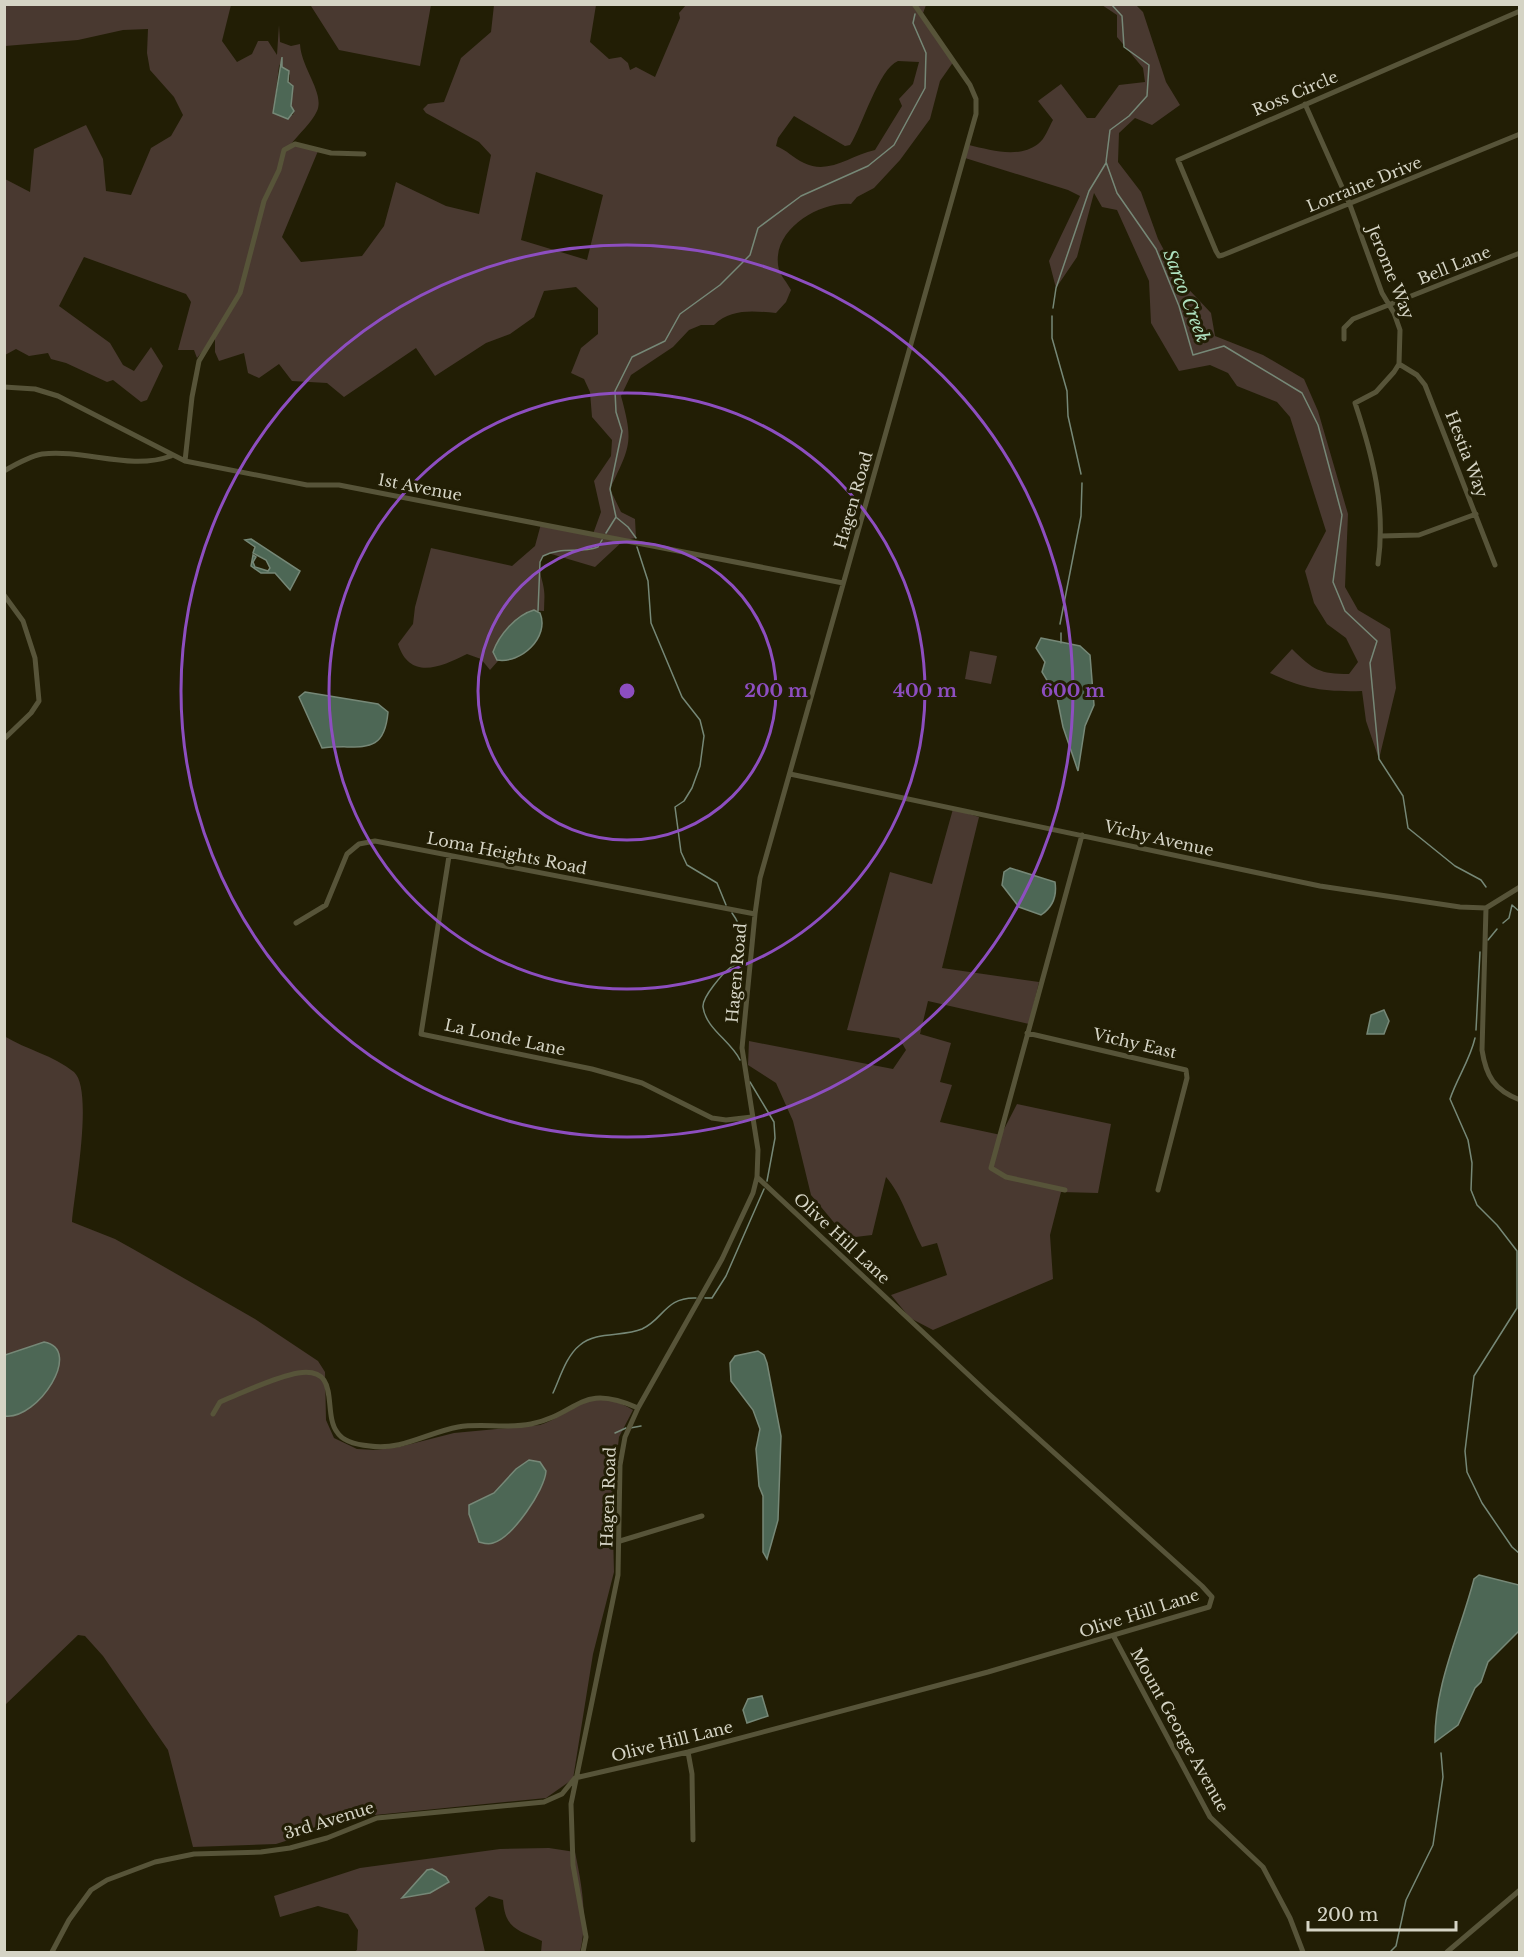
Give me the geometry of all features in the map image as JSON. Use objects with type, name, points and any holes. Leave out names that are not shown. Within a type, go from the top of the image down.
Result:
[{"type":"street","name":"Hagen Road","points":[[584,1953],[585,1937],[573,1865],[571,1804],[616,1589],[620,1541],[620,1465],[626,1434],[638,1408],[722,1259],[753,1193],[757,1177],[758,1150],[742,1048],[754,914],[760,878],[976,114],[976,99],[970,85],[914,4]]},
{"type":"street","name":"Ross Circle","points":[[1219,256],[1178,160],[1520,11]]},
{"type":"street","name":"Jerome Way","points":[[1305,104],[1350,205],[1382,293],[1390,305],[1400,330],[1399,364]]},
{"type":"street","name":"Lorraine Drive","points":[[1219,256],[1350,205],[1520,134]]},
{"type":"street","points":[[185,461],[192,397],[199,360],[240,293],[264,201],[279,170],[284,150],[295,144],[331,153],[364,154]]},
{"type":"street","name":"Bell Lane","points":[[1344,339],[1348,323],[1520,253]]},
{"type":"street","points":[[1378,564],[1381,536],[1376,471],[1355,403],[1376,392],[1399,364]]},
{"type":"street","name":"Hestia Way","points":[[1399,364],[1417,375],[1425,385],[1495,565]]},
{"type":"street","name":"1st Avenue","points":[[4,387],[36,389],[58,396],[171,456],[185,461],[307,485],[339,485],[843,583]]},
{"type":"street","points":[[4,471],[31,457],[46,454],[151,461],[171,456]]},
{"type":"street","points":[[1381,536],[1419,535],[1476,514]]},
{"type":"street","points":[[4,595],[23,621],[35,658],[39,701],[31,713],[4,739]]},
{"type":"street","name":"Vichy Avenue","points":[[790,774],[1320,886],[1460,907],[1486,908]]},
{"type":"street","points":[[1065,1190],[1006,1177],[991,1168],[1082,835]]},
{"type":"street","name":"Loma Heights Road","points":[[296,923],[326,905],[347,854],[359,844],[375,841],[754,914]]},
{"type":"street","name":"La Londe Lane","points":[[449,856],[421,1034],[592,1069],[642,1083],[712,1118],[726,1120],[752,1117]]},
{"type":"street","points":[[1520,886],[1486,908],[1482,1043],[1485,1068],[1491,1081],[1509,1095],[1520,1100]]},
{"type":"street","name":"Vichy East","points":[[1027,1033],[1186,1070],[1187,1078],[1158,1190]]},
{"type":"street","name":"Olive Hill Lane","points":[[575,1778],[688,1752],[1114,1637],[1204,1609],[1212,1602],[1212,1598],[757,1177]]},
{"type":"street","points":[[213,1414],[220,1402],[300,1373],[314,1374],[325,1382],[337,1433],[347,1440],[371,1447],[408,1443],[457,1427],[532,1424],[559,1413],[577,1402],[594,1398],[615,1400],[638,1408]]},
{"type":"street","points":[[620,1541],[702,1516]]},
{"type":"street","name":"Mount George Avenue","points":[[1114,1637],[1210,1817],[1263,1867],[1290,1918],[1303,1953]]},
{"type":"street","points":[[688,1752],[692,1774],[693,1840]]},
{"type":"street","name":"3rd Avenue","points":[[52,1953],[69,1920],[91,1890],[107,1880],[154,1862],[194,1854],[261,1852],[290,1848],[327,1838],[377,1818],[544,1802],[562,1794],[575,1778]]},
{"type":"street","points":[[1447,1953],[1520,1890]]},
{"type":"shaded area","points":[[323,4],[431,5],[420,66],[339,50],[311,6]]},
{"type":"shaded area","points":[[5,5],[231,5],[222,41],[237,62],[252,54],[258,41],[268,41],[277,55],[279,25],[280,42],[291,46],[300,44],[319,104],[312,119],[291,144],[318,151],[282,237],[301,262],[362,256],[384,226],[396,182],[446,206],[479,214],[491,155],[479,142],[426,113],[423,109],[428,104],[444,102],[461,58],[491,32],[494,5],[596,5],[590,42],[609,59],[621,57],[628,63],[630,70],[636,67],[655,77],[680,18],[679,13],[686,5],[926,5],[922,16],[954,61],[940,81],[930,119],[900,160],[874,188],[857,197],[851,204],[838,204],[812,213],[789,231],[778,256],[779,270],[791,290],[786,302],[776,313],[751,311],[735,313],[714,325],[701,325],[689,330],[673,347],[631,375],[621,396],[628,424],[628,444],[610,489],[621,512],[635,519],[636,538],[624,540],[595,567],[548,553],[543,557],[539,565],[544,593],[544,611],[525,613],[513,621],[498,641],[496,655],[498,661],[490,670],[481,659],[467,654],[437,666],[418,667],[403,656],[398,644],[413,624],[415,607],[431,548],[512,566],[535,546],[541,524],[593,534],[601,512],[594,481],[611,456],[612,440],[592,417],[590,392],[584,379],[571,373],[581,348],[598,334],[598,308],[576,287],[544,291],[534,317],[510,334],[486,343],[435,376],[416,348],[344,397],[327,383],[292,381],[279,364],[259,378],[248,373],[244,353],[219,361],[215,352],[215,336],[197,358],[194,350],[178,350],[191,302],[186,294],[84,257],[59,306],[110,343],[123,365],[134,371],[151,347],[163,366],[147,400],[141,402],[113,380],[107,382],[66,363],[51,359],[48,353],[29,356],[16,349],[5,355],[5,179],[30,192],[34,149],[86,125],[103,159],[106,191],[131,195],[151,148],[171,136],[183,115],[174,97],[150,70],[147,53],[148,29],[123,30],[78,40],[5,46]],"holes":[[[282,61],[282,67],[290,75],[289,84],[293,86],[291,106],[294,111],[293,115],[273,114],[279,66]],[[898,61],[919,62],[913,84],[899,99],[902,106],[875,150],[822,167],[804,163],[776,146],[778,138],[794,116],[845,146],[850,145],[878,86],[891,66]],[[536,172],[603,195],[587,260],[521,240]]]},
{"type":"shaded area","points":[[1102,5],[1136,5],[1143,12],[1166,82],[1180,105],[1152,125],[1135,118],[1119,133],[1118,162],[1141,192],[1158,239],[1180,280],[1211,313],[1215,336],[1263,355],[1304,379],[1318,411],[1348,514],[1345,587],[1358,610],[1390,629],[1396,688],[1379,759],[1366,721],[1362,691],[1314,688],[1293,683],[1270,673],[1292,649],[1306,662],[1324,672],[1349,674],[1358,662],[1346,638],[1327,624],[1314,603],[1305,571],[1326,531],[1290,417],[1277,402],[1237,386],[1228,373],[1210,365],[1179,371],[1151,323],[1149,281],[1117,210],[1102,207],[1094,193],[1077,257],[1056,288],[1049,261],[1080,196],[1068,190],[965,158],[969,145],[995,151],[1013,152],[1030,149],[1038,144],[1053,120],[1038,101],[1061,84],[1087,118],[1095,118],[1119,85],[1145,82],[1143,68],[1117,37],[1117,15]]},
{"type":"shaded area","points":[[282,57],[282,67],[289,71],[288,82],[293,86],[291,106],[294,111],[288,119],[273,113]]},
{"type":"shaded area","points":[[251,539],[300,571],[290,590],[275,573],[261,573],[251,566],[253,555],[256,557],[253,562],[255,567],[268,571],[270,568],[266,560],[253,553],[255,547],[245,540]]},
{"type":"shaded area","points":[[534,610],[540,613],[542,622],[537,639],[531,647],[515,658],[497,660],[493,652],[499,639],[521,616]]},
{"type":"shaded area","points":[[1041,638],[1080,646],[1090,655],[1094,705],[1085,726],[1078,771],[1063,727],[1057,697],[1042,672],[1045,662],[1036,648]]},
{"type":"shaded area","points":[[970,651],[997,656],[991,684],[965,679]]},
{"type":"shaded area","points":[[305,692],[378,704],[388,712],[381,737],[375,743],[367,746],[322,748],[299,697]]},
{"type":"shaded area","points":[[953,809],[979,817],[942,968],[1039,982],[1029,1024],[928,1001],[920,1034],[951,1043],[940,1082],[952,1085],[940,1122],[1001,1135],[1017,1104],[1111,1124],[1098,1193],[1061,1192],[1050,1235],[1053,1279],[933,1330],[910,1318],[891,1295],[947,1275],[937,1243],[922,1247],[901,1201],[886,1177],[872,1235],[847,1238],[811,1195],[793,1121],[776,1083],[748,1065],[749,1041],[893,1069],[906,1050],[899,1038],[847,1030],[890,872],[932,884]]},
{"type":"shaded area","points":[[1010,868],[1055,882],[1053,900],[1049,908],[1041,915],[1019,907],[1002,885],[1004,872]]},
{"type":"shaded area","points":[[1384,1010],[1389,1021],[1384,1034],[1367,1034],[1371,1015]]},
{"type":"shaded area","points":[[4,1036],[66,1066],[74,1072],[80,1082],[83,1120],[72,1222],[115,1239],[133,1249],[255,1319],[318,1361],[325,1372],[326,1420],[334,1438],[357,1449],[375,1450],[399,1447],[454,1433],[540,1425],[594,1400],[618,1403],[633,1410],[619,1437],[612,1497],[614,1572],[593,1654],[573,1779],[546,1798],[365,1816],[276,1844],[193,1847],[168,1750],[103,1656],[85,1636],[78,1635],[5,1705]]},
{"type":"shaded area","points":[[44,1342],[55,1347],[59,1357],[58,1370],[52,1383],[31,1407],[18,1414],[5,1416],[5,1355]]},
{"type":"shaded area","points":[[758,1351],[764,1355],[767,1363],[781,1436],[778,1520],[767,1559],[763,1552],[763,1496],[759,1486],[756,1449],[760,1429],[753,1410],[731,1381],[730,1363],[735,1356]]},
{"type":"shaded area","points":[[529,1460],[540,1462],[546,1471],[534,1501],[518,1523],[501,1539],[489,1544],[479,1542],[469,1514],[469,1505],[494,1493],[516,1469]]},
{"type":"shaded area","points":[[1479,1575],[1519,1585],[1519,1631],[1488,1662],[1481,1682],[1475,1688],[1458,1725],[1435,1742],[1443,1680],[1474,1579]]},
{"type":"shaded area","points":[[762,1696],[768,1716],[747,1723],[743,1710],[748,1699]]},
{"type":"shaded area","points":[[549,1848],[575,1852],[584,1915],[580,1952],[541,1952],[542,1941],[514,1927],[504,1910],[503,1900],[489,1896],[475,1908],[485,1952],[354,1952],[357,1950],[358,1930],[348,1914],[318,1906],[280,1917],[274,1896],[360,1868],[500,1849]]},
{"type":"shaded area","points":[[432,1869],[446,1877],[449,1882],[430,1893],[402,1898],[427,1870]]},
{"type":"waterway","name":"Sarco Creek","points":[[1111,4],[1122,16],[1124,47],[1149,65],[1147,96],[1129,116],[1110,130],[1106,162],[1117,193],[1156,249],[1179,306],[1193,355],[1224,346],[1302,393],[1318,425],[1342,515],[1333,582],[1345,611],[1377,641],[1370,663],[1379,759],[1403,796],[1408,828],[1455,866],[1481,880],[1486,887]]},
{"type":"waterway","points":[[606,533],[616,517],[610,489],[622,431],[616,412],[615,391],[632,357],[665,341],[680,314],[720,285],[750,255],[758,228],[801,196],[868,166],[894,145],[925,88],[926,53],[913,23],[915,14]]},
{"type":"waterway","points":[[1053,308],[1056,288],[1089,191],[1106,163]]},
{"type":"waterway","points":[[1052,316],[1052,338],[1067,391],[1068,416],[1081,474]]},
{"type":"waterway","points":[[1060,624],[1081,516],[1082,483]]},
{"type":"waterway","points":[[617,518],[636,538]]},
{"type":"waterway","points":[[538,611],[540,562],[543,556],[557,551],[591,549],[598,547],[602,540]]},
{"type":"waterway","points":[[637,547],[648,581],[651,623],[682,697],[700,720],[704,736],[700,766],[692,788],[684,801],[675,807],[681,852],[687,865],[717,883],[726,905]]},
{"type":"waterway","points":[[1061,633],[1061,643]]},
{"type":"waterway","points":[[1503,923],[1509,918],[1512,905],[1520,912]]},
{"type":"waterway","points":[[732,913],[742,937],[742,956],[739,962],[727,970],[714,985],[703,1007],[709,1022],[740,1060]]},
{"type":"waterway","points":[[1488,940],[1497,929]]},
{"type":"waterway","points":[[1476,1030],[1480,952]]},
{"type":"waterway","points":[[1475,1038],[1450,1099],[1468,1140],[1472,1163],[1471,1190],[1477,1205],[1497,1225],[1517,1251],[1517,1308],[1474,1376],[1465,1451],[1467,1472],[1482,1503],[1512,1547],[1520,1554]]},
{"type":"waterway","points":[[750,1082],[774,1122],[775,1138],[767,1181]]},
{"type":"waterway","points":[[705,1298],[712,1298],[726,1276],[764,1189]]},
{"type":"waterway","points":[[553,1393],[571,1355],[586,1341],[642,1329],[671,1305],[678,1301],[696,1298]]},
{"type":"waterway","points":[[630,1428],[641,1426]]},
{"type":"waterway","points":[[615,1433],[626,1428]]},
{"type":"waterway","points":[[1390,1952],[1396,1946],[1406,1900],[1433,1845],[1443,1777],[1441,1753]]}]
